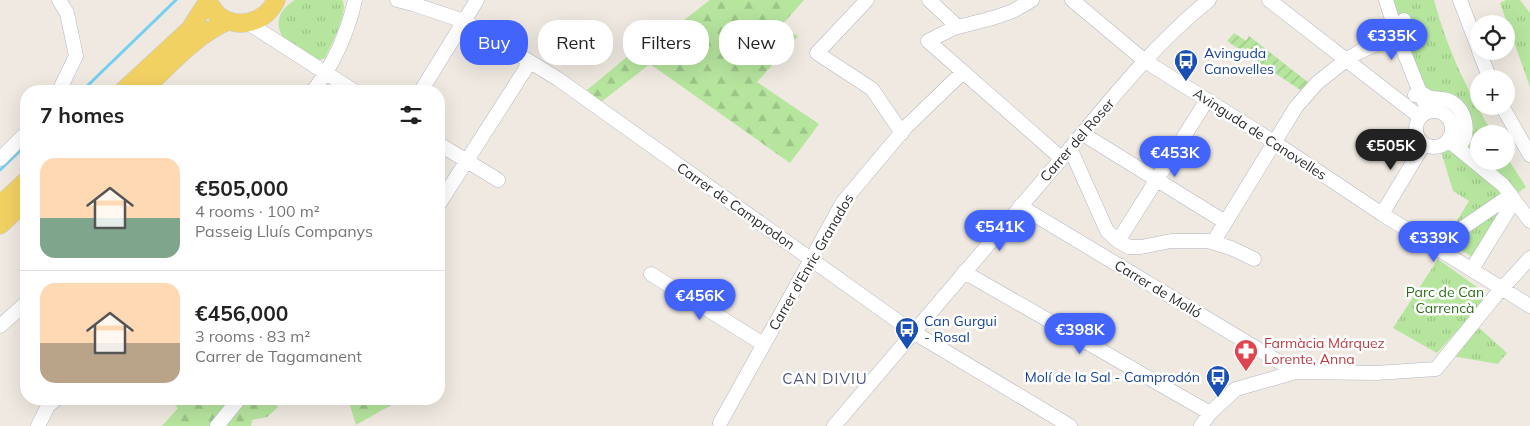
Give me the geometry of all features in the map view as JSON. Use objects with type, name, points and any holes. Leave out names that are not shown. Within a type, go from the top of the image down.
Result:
[{"type":"main road","points":[[129,85],[190,29],[208,0],[218,14],[228,20],[248,23],[266,14],[276,0]]},
{"type":"main road","points":[[148,85],[212,27],[228,20]]},
{"type":"main road","points":[[0,205],[20,187]]},
{"type":"main road","points":[[0,225],[20,206]]},
{"type":"street","points":[[59,0],[67,13],[76,56],[63,85]]},
{"type":"street","points":[[318,85],[326,74],[351,17],[355,0]]},
{"type":"street","name":"Carrer de Camprodon","points":[[397,0],[461,20]]},
{"type":"street","points":[[465,20],[477,0]]},
{"type":"street","points":[[867,0],[817,53],[872,89],[902,133]]},
{"type":"street","points":[[930,0],[958,27]]},
{"type":"street","points":[[1032,0],[1014,11],[958,27],[928,41],[963,72],[1066,153],[1107,231],[1118,240],[1129,247],[1141,247],[1171,241],[1214,241],[1254,259]]},
{"type":"street","name":"Avinguda de Canovelles","points":[[1072,0],[1145,61],[1274,142],[1382,214],[1530,306]]},
{"type":"street","name":"Carrer del Roser","points":[[834,426],[1145,61],[1180,23],[1209,0]]},
{"type":"street","points":[[1269,0],[1406,106],[1424,114],[1439,111],[1449,118],[1453,144],[1503,185],[1530,221]]},
{"type":"street","points":[[1386,0],[1403,29],[1424,114]]},
{"type":"street","points":[[1460,0],[1470,27]]},
{"type":"street","points":[[248,23],[344,85]]},
{"type":"street","points":[[425,85],[460,28]]},
{"type":"street","points":[[1214,241],[1274,142],[1296,108],[1316,83],[1346,60],[1403,29]]},
{"type":"street","points":[[445,195],[530,62]]},
{"type":"street","name":"Carrer de Camprodon","points":[[530,62],[558,79],[913,332],[1070,426]]},
{"type":"street","name":"Carrer d'Enric Granados","points":[[720,423],[842,202],[902,133],[963,72]]},
{"type":"street","points":[[1406,106],[1415,95],[1420,93],[1431,98],[1449,101],[1458,108],[1464,117],[1466,128],[1464,140],[1434,147],[1424,144],[1417,134],[1417,122],[1424,114]]},
{"type":"street","points":[[1118,240],[1206,100]]},
{"type":"street","points":[[1507,115],[1530,155]]},
{"type":"street","points":[[1083,134],[1225,222]]},
{"type":"street","points":[[0,160],[20,138]]},
{"type":"street","points":[[1382,214],[1424,144]]},
{"type":"street","points":[[445,148],[498,180]]},
{"type":"street","points":[[1437,248],[1445,240],[1511,195]]},
{"type":"street","points":[[1472,270],[1511,206],[1511,195]]},
{"type":"street","name":"Carrer de Molló","points":[[1020,206],[1296,372]]},
{"type":"street","points":[[1201,426],[1210,413],[1236,389],[1296,372],[1376,373],[1436,369],[1502,288],[1530,258]]},
{"type":"street","points":[[964,272],[1210,413]]},
{"type":"street","points":[[651,274],[764,344]]},
{"type":"street","points":[[0,326],[20,308]]},
{"type":"street","points":[[38,426],[49,405]]},
{"type":"street","points":[[217,426],[234,405]]},
{"type":"green space","points":[[295,0],[342,0],[344,5],[341,20],[325,58],[319,60],[283,37],[279,26],[280,16],[282,11]]},
{"type":"green space","points":[[710,0],[804,0],[786,20],[719,20],[719,65],[772,65],[757,82],[819,124],[790,163],[651,65],[709,65],[709,20],[684,20]]},
{"type":"green space","points":[[1388,0],[1434,0],[1445,35],[1470,92],[1470,115],[1482,115],[1488,125],[1470,125],[1470,170],[1515,170],[1526,187],[1515,195],[1474,258],[1445,240],[1469,201],[1453,191],[1440,148],[1447,144],[1451,138],[1454,122],[1442,110],[1430,109]]},
{"type":"green space","points":[[1506,0],[1520,0],[1530,13],[1530,87],[1515,45],[1515,15],[1504,15],[1500,3]]},
{"type":"green space","points":[[1234,33],[1246,41],[1249,36],[1309,83],[1302,91],[1227,41]]},
{"type":"green space","points":[[623,60],[623,65],[649,65],[601,102],[587,90]]},
{"type":"green space","name":"Parc de Can Carrencà","points":[[1438,259],[1488,295],[1468,318],[1507,353],[1498,364],[1452,356],[1472,331],[1464,323],[1437,353],[1393,328]]},
{"type":"green space","points":[[175,405],[277,405],[278,407],[267,417],[252,420],[251,426],[162,426],[178,408]]},
{"type":"green space","points":[[350,405],[391,405],[356,425]]},
{"type":"waterway","points":[[88,85],[176,0]]},
{"type":"waterway","points":[[0,170],[20,151]]},
{"type":"place","name":"Avinguda Canovelles","points":[[1186,82]]},
{"type":"place","name":"Can Gurgui - Rosal","points":[[907,350]]},
{"type":"place","name":"Farmàcia Márquez Lorente, Anna","points":[[1246,372]]},
{"type":"place","name":"Molí de la Sal - Camprodón","points":[[1218,398]]},
{"type":"district","name":"CAN DIVIU","points":[[825,378]]}]
